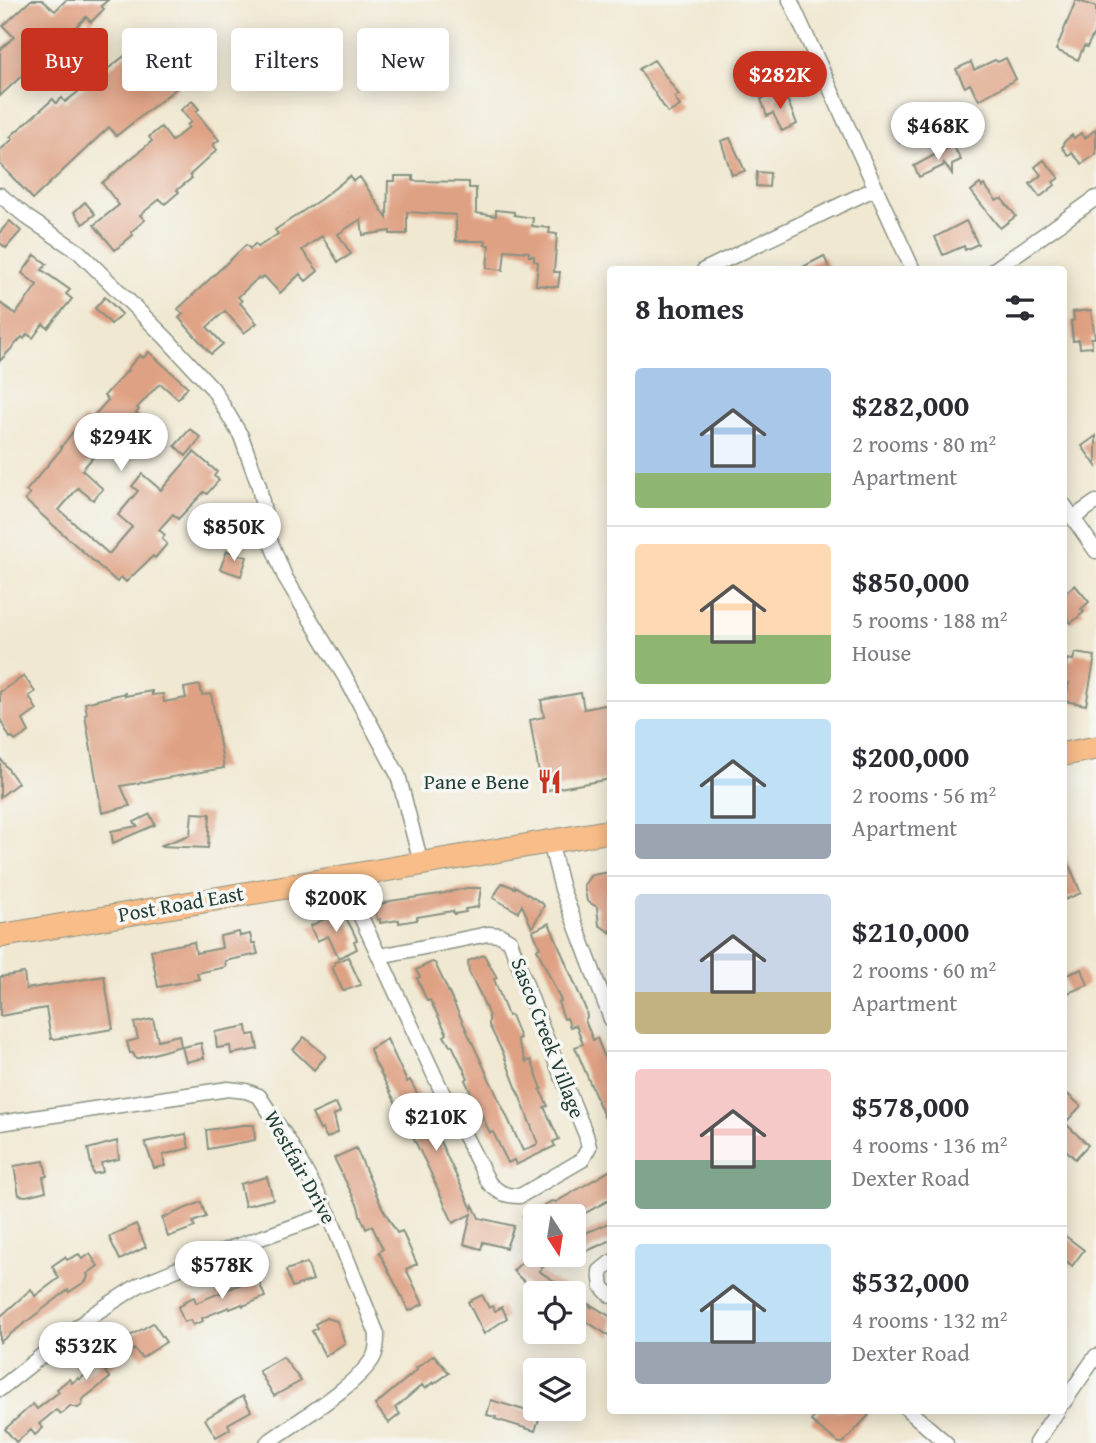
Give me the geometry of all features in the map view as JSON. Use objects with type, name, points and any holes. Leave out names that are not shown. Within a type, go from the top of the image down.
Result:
[{"type":"main road","points":[[1067,753],[1096,748]]},
{"type":"main road","name":"Post Road East","points":[[0,936],[607,832]]},
{"type":"street","points":[[790,0],[911,266]]},
{"type":"street","points":[[712,266],[876,188]]},
{"type":"street","points":[[0,195],[28,218],[79,252],[213,389],[241,436],[259,486],[269,538],[285,578],[348,682],[398,775],[421,863]]},
{"type":"street","points":[[1000,266],[1096,198]]},
{"type":"street","points":[[1073,518],[1096,502]]},
{"type":"street","points":[[1067,509],[1096,551]]},
{"type":"street","points":[[550,842],[562,889],[607,1008]]},
{"type":"street","name":"Sasco Creek Village","points":[[342,876],[443,1094],[488,1183],[498,1192],[508,1196],[520,1196],[582,1160],[589,1147],[586,1135],[510,941],[500,935],[488,934],[380,956]]},
{"type":"street","name":"Westfair Drive","points":[[0,1123],[228,1089],[259,1096],[271,1111],[329,1214],[377,1334],[375,1355],[365,1368],[344,1387],[267,1443]]},
{"type":"street","points":[[0,1389],[94,1314],[139,1286],[209,1256],[329,1214]]},
{"type":"street","points":[[607,1265],[600,1271],[602,1287],[607,1292]]},
{"type":"street","points":[[1067,1398],[1096,1356]]},
{"type":"street","points":[[913,1414],[946,1443]]},
{"type":"street","points":[[1036,1443],[1055,1414]]},
{"type":"building","points":[[31,0],[42,0],[55,11],[66,0],[108,0],[101,6],[104,9],[91,22],[86,17],[75,28],[21,28],[21,77],[0,96],[0,50],[14,37],[3,26]]},
{"type":"building","points":[[1076,0],[1096,7],[1096,29],[1078,60],[1056,50]]},
{"type":"building","points":[[122,58],[122,91],[173,91],[116,136],[109,127],[33,199],[0,164],[0,150],[13,139],[10,137],[53,99],[56,103],[62,98],[65,102],[79,91],[108,91],[108,69]]},
{"type":"building","points":[[1006,58],[1016,79],[979,100],[970,84],[965,87],[956,69],[971,62],[974,70]]},
{"type":"building","points":[[654,60],[679,95],[674,97],[680,106],[668,113],[639,69]]},
{"type":"building","points":[[773,94],[775,99],[785,94],[797,124],[782,131],[773,113],[767,116],[761,99]]},
{"type":"building","points":[[192,101],[199,109],[196,112],[219,140],[213,145],[217,150],[190,175],[192,178],[165,204],[160,199],[140,215],[145,220],[131,232],[133,235],[115,250],[94,225],[119,205],[102,183],[152,141],[149,137],[161,127],[172,141],[189,127],[187,125],[191,122],[181,110]]},
{"type":"building","points":[[905,126],[911,138],[900,143],[894,131]]},
{"type":"building","points":[[1096,129],[1096,154],[1082,164],[1072,153],[1069,156],[1062,147],[1072,135],[1074,138],[1081,133],[1085,138]]},
{"type":"building","points":[[730,138],[745,171],[732,175],[721,141]]},
{"type":"building","points":[[953,145],[961,160],[952,164],[952,174],[944,163],[943,166],[919,177],[914,166]]},
{"type":"building","points":[[1044,160],[1059,178],[1053,182],[1055,185],[1040,197],[1030,184],[1041,175],[1035,167]]},
{"type":"building","points":[[757,172],[770,173],[769,187],[756,186]]},
{"type":"building","points":[[350,176],[353,181],[360,177],[387,218],[388,181],[395,181],[395,176],[413,176],[413,181],[469,182],[469,188],[476,188],[476,213],[496,216],[496,210],[514,212],[514,215],[533,218],[532,226],[550,228],[549,233],[557,234],[554,272],[560,272],[558,287],[536,285],[538,262],[534,261],[534,256],[529,256],[529,252],[505,250],[503,270],[487,268],[489,245],[485,245],[486,241],[456,241],[456,215],[407,212],[407,234],[390,234],[390,231],[363,235],[361,219],[338,234],[351,254],[338,262],[322,236],[302,250],[318,271],[306,281],[300,274],[280,293],[264,276],[258,278],[238,297],[257,323],[244,333],[225,311],[207,327],[223,344],[211,354],[179,318],[183,314],[178,309],[246,245],[250,249],[255,244],[258,247],[278,234],[275,230]]},
{"type":"building","points":[[980,184],[982,187],[984,185],[996,200],[1002,199],[1016,216],[1000,228],[971,191]]},
{"type":"building","points":[[85,202],[95,214],[83,224],[74,212]]},
{"type":"building","points":[[10,221],[21,231],[6,248],[0,243],[0,232]]},
{"type":"building","points":[[966,221],[978,244],[965,250],[964,246],[943,255],[935,237]]},
{"type":"building","points":[[35,255],[47,264],[42,270],[70,290],[66,294],[72,299],[48,328],[43,324],[33,338],[27,334],[24,339],[22,337],[0,361],[0,303],[16,314],[37,285],[22,273]]},
{"type":"building","points":[[824,256],[828,266],[805,266]]},
{"type":"building","points":[[105,297],[122,314],[111,324],[95,308]]},
{"type":"building","points":[[1091,310],[1095,338],[1091,338],[1092,347],[1080,348],[1079,340],[1073,341],[1073,312]]},
{"type":"building","points":[[149,352],[188,387],[178,399],[161,384],[157,386],[137,408],[139,410],[136,413],[154,428],[123,463],[105,448],[103,451],[100,449],[82,470],[103,489],[93,500],[78,488],[59,510],[109,554],[132,527],[118,515],[138,491],[132,486],[142,474],[161,490],[194,452],[217,472],[214,476],[219,480],[178,519],[173,514],[159,530],[165,535],[162,539],[167,544],[155,558],[153,556],[126,582],[121,577],[117,582],[25,500],[30,494],[26,491],[84,418],[88,422],[108,400],[104,396],[128,368],[140,355],[143,358]]},
{"type":"building","points":[[190,429],[201,438],[186,456],[175,446]]},
{"type":"building","points":[[1096,436],[1096,466],[1082,446]]},
{"type":"building","points":[[227,551],[247,557],[241,576],[220,569]]},
{"type":"building","points":[[1075,585],[1089,602],[1081,609],[1084,612],[1071,623],[1067,618],[1067,592]]},
{"type":"building","points":[[1075,653],[1095,656],[1086,705],[1067,701],[1067,659],[1073,660]]},
{"type":"building","points":[[24,676],[35,692],[29,696],[37,710],[23,720],[29,732],[15,741],[10,738],[0,719],[0,692]]},
{"type":"building","points":[[200,685],[202,695],[211,694],[224,768],[121,786],[130,806],[102,813],[85,703],[125,693],[125,696],[152,691],[152,695],[163,694],[164,702],[186,698],[184,688]]},
{"type":"building","points":[[581,693],[584,709],[607,705],[607,780],[542,791],[530,720],[544,717],[541,700]]},
{"type":"building","points":[[0,758],[18,783],[0,797]]},
{"type":"building","points":[[192,813],[210,814],[208,848],[159,846],[190,835]]},
{"type":"building","points":[[150,814],[155,825],[113,843],[111,831],[137,826],[134,822]]},
{"type":"building","points":[[1067,860],[1081,893],[1067,899]]},
{"type":"building","points":[[607,873],[607,930],[599,925],[597,907],[587,901],[584,885],[591,875]]},
{"type":"building","points":[[502,883],[515,886],[543,904],[532,928],[522,905],[518,912],[493,898]]},
{"type":"building","points":[[481,888],[478,907],[465,909],[466,912],[454,914],[453,911],[399,923],[399,920],[380,923],[380,919],[377,920],[375,907],[390,901]]},
{"type":"building","points":[[339,912],[353,931],[357,949],[339,958],[328,936],[317,941],[310,926]]},
{"type":"building","points":[[549,923],[586,1010],[585,1020],[593,1040],[597,1038],[607,1064],[607,1123],[575,1047],[583,1044],[576,1025],[570,1027],[567,1018],[564,1019],[558,1002],[561,1001],[537,949],[540,948],[533,931]]},
{"type":"building","points":[[239,932],[240,936],[250,934],[258,954],[225,961],[226,967],[197,973],[199,979],[158,987],[151,950],[194,942],[196,953],[222,948],[220,936]]},
{"type":"building","points":[[484,955],[497,978],[494,979],[508,1016],[511,1015],[520,1038],[517,1039],[526,1062],[531,1060],[548,1106],[544,1107],[559,1139],[553,1142],[555,1146],[516,1165],[514,1160],[508,1163],[493,1132],[490,1133],[465,1080],[468,1078],[452,1045],[450,1046],[444,1036],[447,1034],[417,978],[420,977],[416,970],[435,963],[523,1151],[538,1144],[503,1053],[489,1025],[489,1017],[481,996],[469,972],[468,961]]},
{"type":"building","points":[[348,957],[361,985],[343,991],[332,967],[334,963]]},
{"type":"building","points":[[1082,969],[1088,985],[1068,993],[1067,975]]},
{"type":"building","points":[[24,973],[26,989],[104,976],[113,1029],[51,1039],[46,1008],[0,1016],[0,977]]},
{"type":"building","points":[[153,1019],[158,1040],[179,1035],[181,1046],[136,1059],[133,1053],[130,1053],[127,1042],[138,1039],[134,1023]]},
{"type":"building","points":[[247,1026],[248,1035],[255,1034],[258,1049],[231,1054],[230,1046],[217,1048],[215,1032]]},
{"type":"building","points":[[304,1037],[326,1056],[314,1070],[293,1050]]},
{"type":"building","points":[[387,1039],[407,1082],[410,1080],[419,1097],[472,1209],[473,1205],[479,1218],[514,1226],[506,1248],[483,1242],[481,1249],[464,1244],[471,1214],[453,1223],[373,1058],[370,1049]]},
{"type":"building","points":[[201,1043],[204,1058],[186,1062],[182,1047]]},
{"type":"building","points":[[1067,1094],[1081,1106],[1067,1121]]},
{"type":"building","points":[[336,1103],[340,1112],[334,1115],[338,1132],[327,1138],[312,1114]]},
{"type":"building","points":[[254,1125],[255,1140],[208,1149],[206,1130]]},
{"type":"building","points":[[1067,1125],[1088,1145],[1075,1159],[1067,1151]]},
{"type":"building","points":[[186,1134],[189,1148],[163,1155],[165,1166],[154,1168],[145,1142]]},
{"type":"building","points":[[117,1141],[119,1159],[101,1163],[103,1172],[93,1174],[88,1149]]},
{"type":"building","points":[[356,1148],[382,1207],[397,1233],[402,1231],[417,1264],[406,1269],[423,1304],[409,1311],[379,1252],[383,1249],[372,1226],[366,1229],[358,1206],[334,1158]]},
{"type":"building","points":[[44,1161],[46,1191],[19,1195],[14,1166]]},
{"type":"building","points":[[607,1172],[607,1201],[586,1213],[586,1204],[546,1204],[556,1202]]},
{"type":"building","points":[[267,1177],[273,1199],[245,1206],[240,1184]]},
{"type":"building","points":[[201,1202],[206,1217],[193,1222],[195,1227],[168,1237],[162,1218]]},
{"type":"building","points":[[136,1224],[146,1247],[120,1260],[109,1237]]},
{"type":"building","points":[[607,1224],[607,1242],[586,1251],[586,1233]]},
{"type":"building","points":[[1067,1237],[1084,1250],[1072,1266],[1067,1262]]},
{"type":"building","points":[[79,1254],[82,1259],[90,1254],[98,1266],[87,1274],[86,1281],[69,1292],[68,1290],[0,1342],[0,1317],[31,1289],[35,1296],[59,1278],[52,1266],[65,1257],[67,1260]]},
{"type":"building","points":[[523,1261],[523,1267],[543,1267],[539,1271],[554,1281],[523,1281],[513,1271]]},
{"type":"building","points":[[307,1263],[313,1280],[292,1287],[286,1270]]},
{"type":"building","points":[[257,1277],[265,1297],[243,1306],[229,1307],[202,1318],[203,1321],[193,1325],[190,1320],[184,1322],[178,1307],[184,1304],[183,1302],[194,1297],[196,1303]]},
{"type":"building","points":[[482,1295],[489,1308],[493,1306],[495,1311],[502,1307],[507,1318],[484,1334],[468,1302]]},
{"type":"building","points":[[586,1302],[607,1315],[607,1334],[586,1321]]},
{"type":"building","points":[[326,1318],[337,1321],[345,1343],[325,1356],[312,1331],[317,1328],[315,1324]]},
{"type":"building","points":[[153,1323],[166,1342],[142,1358],[134,1349],[105,1372],[110,1378],[83,1399],[78,1408],[70,1406],[61,1414],[56,1410],[39,1424],[43,1428],[35,1435],[31,1430],[16,1442],[5,1429],[33,1404],[37,1409],[59,1392],[57,1389],[69,1379],[72,1383],[78,1378],[79,1380],[99,1364],[95,1360],[112,1346]]},
{"type":"building","points":[[434,1355],[449,1373],[425,1389],[422,1385],[395,1408],[400,1414],[389,1423],[375,1405]]},
{"type":"building","points":[[283,1357],[301,1381],[274,1396],[259,1371]]},
{"type":"building","points":[[243,1396],[251,1411],[228,1424],[230,1429],[216,1437],[205,1419]]},
{"type":"building","points":[[491,1400],[523,1410],[523,1421],[538,1421],[535,1431],[487,1415]]},
{"type":"building","points":[[817,1414],[869,1415],[843,1443],[839,1443],[811,1421]]},
{"type":"place","name":"Pane e Bene","points":[[549,782]]}]
